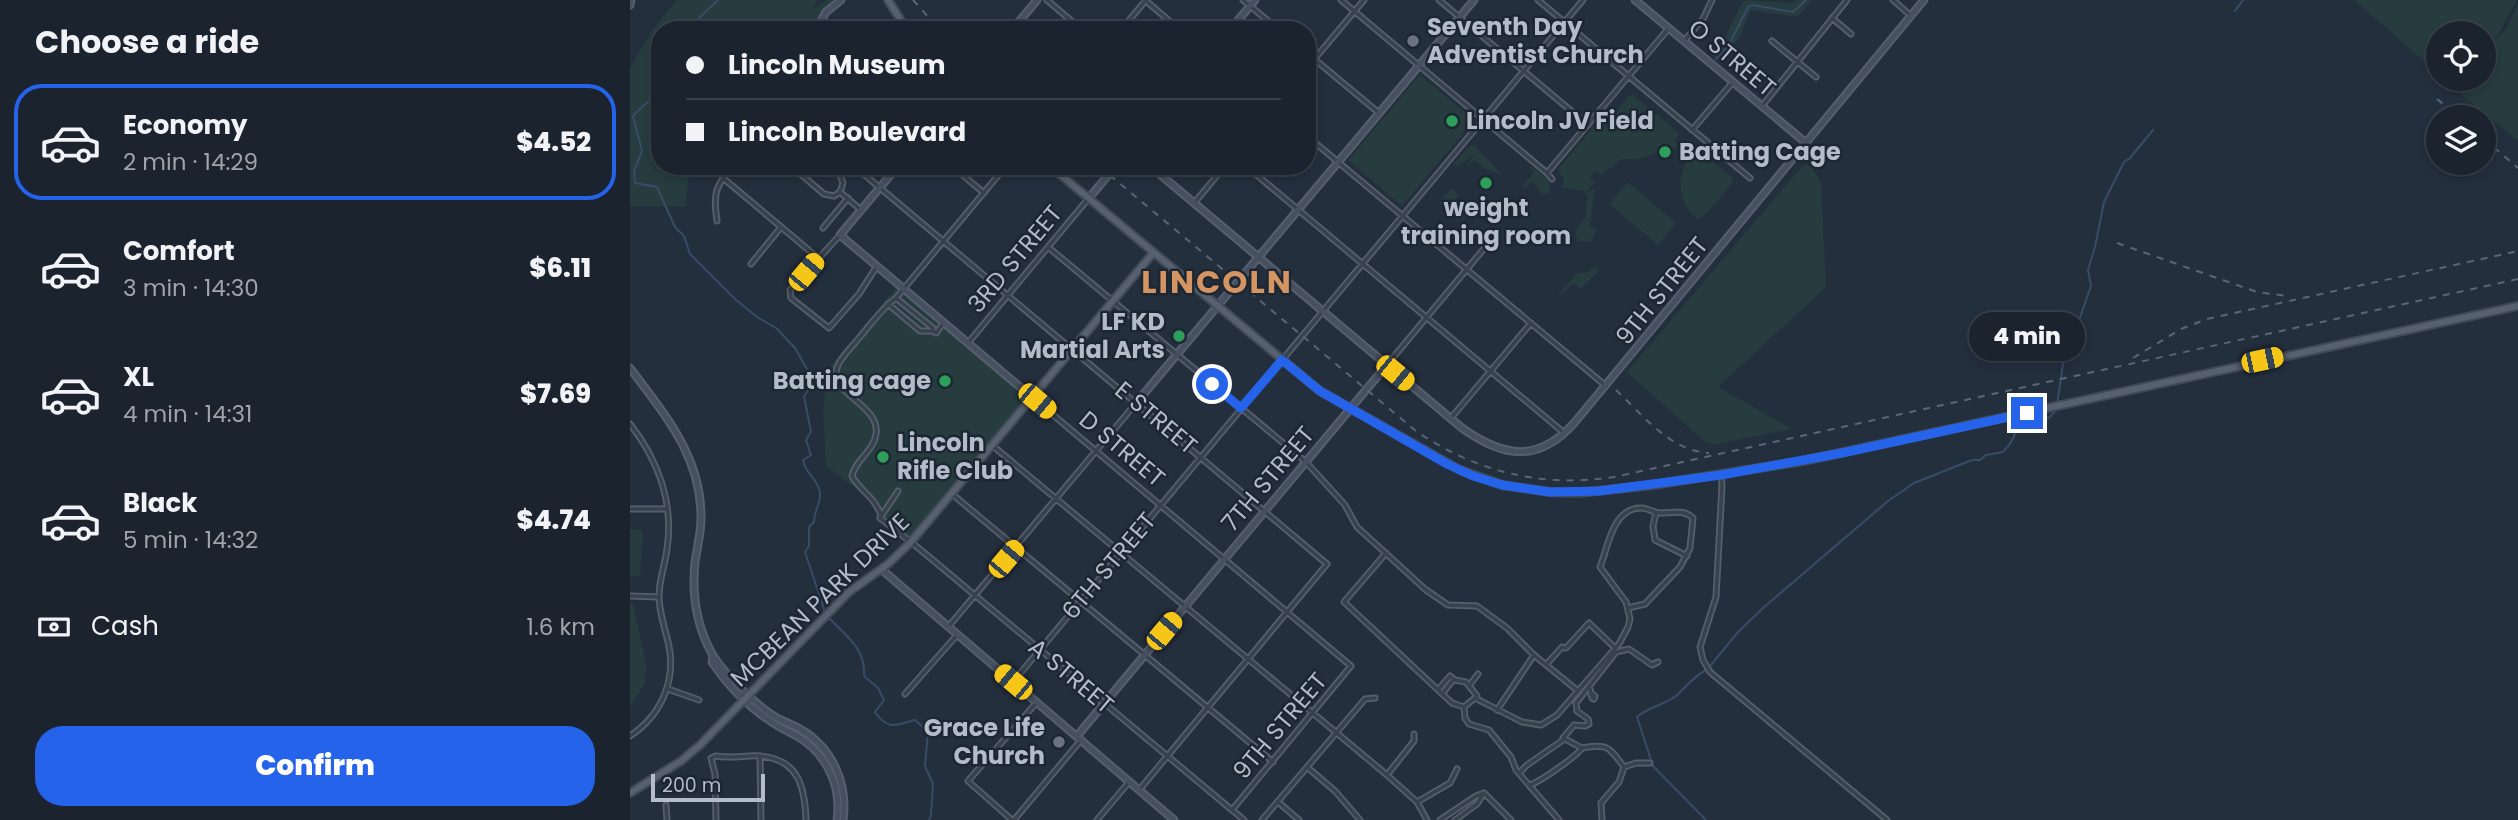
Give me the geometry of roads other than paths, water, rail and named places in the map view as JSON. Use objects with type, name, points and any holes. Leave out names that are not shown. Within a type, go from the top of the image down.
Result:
[{"type":"main road","points":[[888,0],[901,21]]},
{"type":"main road","points":[[1061,175],[1320,391],[1447,464],[1473,476],[1516,488],[1550,492],[1578,493],[1721,475],[1842,453],[2518,306]]},
{"type":"main road","name":"MCBEAN PARK DRIVE","points":[[630,793],[690,753],[839,603],[911,542],[1153,253]]},
{"type":"street","points":[[630,5],[631,0]]},
{"type":"street","points":[[822,21],[841,0]]},
{"type":"street","points":[[1020,21],[1037,0]]},
{"type":"street","points":[[1047,0],[1072,21]]},
{"type":"street","points":[[1128,21],[1145,0],[1170,21]]},
{"type":"street","points":[[1243,0],[1268,21]]},
{"type":"street","points":[[1238,21],[1255,0]]},
{"type":"street","points":[[1341,0],[1552,179]]},
{"type":"street","points":[[1316,58],[1364,0]]},
{"type":"street","points":[[1439,0],[1588,125]]},
{"type":"street","points":[[948,628],[1474,0]]},
{"type":"street","points":[[1538,0],[1750,178]]},
{"type":"street","name":"6TH STREET","points":[[1013,682],[1583,0]]},
{"type":"street","points":[[1684,41],[1703,19],[1712,0]]},
{"type":"street","points":[[1762,106],[1847,0]]},
{"type":"street","points":[[1893,0],[1911,16]]},
{"type":"street","name":"9TH STREET","points":[[1451,419],[1477,438],[1524,453],[1536,450],[1565,433],[1924,0]]},
{"type":"street","name":"O STREET","points":[[1638,1],[1806,143]]},
{"type":"street","points":[[1832,18],[1851,34]]},
{"type":"street","points":[[1547,173],[1669,28]]},
{"type":"street","points":[[1772,41],[1816,77]]},
{"type":"street","points":[[1316,62],[1379,113]]},
{"type":"street","points":[[1692,130],[1733,82]]},
{"type":"street","points":[[1316,144],[1606,386]]},
{"type":"street","points":[[717,221],[715,197],[717,187],[725,175]]},
{"type":"street","points":[[802,175],[826,195],[834,196],[843,188],[842,178],[839,175]]},
{"type":"street","name":"E STREET","points":[[865,175],[1327,564],[1289,612]]},
{"type":"street","points":[[877,266],[859,294],[829,328],[789,294],[890,175]]},
{"type":"street","points":[[963,175],[984,193]]},
{"type":"street","points":[[944,323],[936,333],[920,331],[888,304],[897,298],[999,175]]},
{"type":"street","name":"3RD STREET","points":[[968,343],[1108,175]]},
{"type":"street","points":[[1160,175],[1451,419],[1531,323]]},
{"type":"street","points":[[1193,204],[1217,175]]},
{"type":"street","points":[[1257,175],[1565,433]]},
{"type":"street","points":[[723,178],[818,258]]},
{"type":"street","points":[[840,192],[861,210]]},
{"type":"street","points":[[823,228],[848,198]]},
{"type":"street","points":[[751,264],[781,227]]},
{"type":"street","name":"D STREET","points":[[840,235],[1349,663]]},
{"type":"street","name":"7TH STREET","points":[[1079,738],[1104,703],[1487,245]]},
{"type":"street","points":[[1048,247],[1306,462],[1345,505],[1357,527],[1426,590],[1448,605],[1477,606],[1507,628],[1534,655],[1578,691]]},
{"type":"street","points":[[897,298],[933,328],[933,331]]},
{"type":"street","name":"A STREET","points":[[888,304],[839,363],[835,372],[842,389],[868,411],[875,421],[876,434],[871,446],[854,467],[852,476],[873,498],[878,517],[1244,820]]},
{"type":"street","points":[[630,368],[685,444],[701,519],[695,564],[695,599],[700,626],[713,655],[768,720],[797,736],[818,754],[833,777],[837,789],[837,820]]},
{"type":"street","points":[[630,424],[643,441],[661,477],[667,509],[669,536],[659,597],[671,654],[668,689],[648,723],[630,736]]},
{"type":"street","points":[[992,446],[1387,775],[1418,802],[1427,820]]},
{"type":"street","points":[[1721,475],[1716,590],[1713,608],[1701,639],[1703,660],[1710,671],[1887,820]]},
{"type":"street","points":[[878,517],[898,491]]},
{"type":"street","points":[[952,494],[1273,762]]},
{"type":"street","points":[[1519,773],[1563,740],[1574,724],[1589,724],[1588,719],[1579,713],[1577,701],[1590,690],[1628,627],[1628,608],[1600,567],[1615,524],[1634,509],[1643,508],[1656,513],[1683,512],[1693,518],[1692,538],[1687,556],[1645,604],[1628,608]]},
{"type":"street","points":[[630,509],[667,509]]},
{"type":"street","points":[[1656,513],[1653,526],[1655,540],[1687,556]]},
{"type":"street","points":[[1654,537],[1660,536]]},
{"type":"street","points":[[1386,553],[1343,602],[1451,702],[1464,707]]},
{"type":"street","points":[[881,569],[1140,789],[1165,817],[1174,820]]},
{"type":"street","points":[[630,596],[659,597]]},
{"type":"street","points":[[1140,789],[1289,612]]},
{"type":"street","points":[[1546,665],[1589,623],[1614,646],[1615,651]]},
{"type":"street","points":[[905,694],[957,635]]},
{"type":"street","points":[[1438,690],[1448,677],[1466,682],[1477,699],[1522,722],[1541,724],[1557,715],[1615,651],[1629,649],[1652,666],[1658,662]]},
{"type":"street","points":[[1497,710],[1534,655]]},
{"type":"street","name":"9TH STREET","points":[[1232,810],[1350,670],[1349,663]]},
{"type":"street","points":[[1469,686],[1478,674]]},
{"type":"street","points":[[1442,694],[1453,680]]},
{"type":"street","points":[[668,689],[699,700]]},
{"type":"street","points":[[746,697],[772,715],[800,729],[823,748],[839,776],[844,800],[843,820]]},
{"type":"street","points":[[1262,820],[1365,699],[1375,698]]},
{"type":"street","points":[[1464,707],[1477,699]]},
{"type":"street","points":[[1037,702],[968,781],[1013,820],[1079,738]]},
{"type":"street","points":[[1464,707],[1465,718],[1469,724],[1487,728],[1511,757],[1519,773],[1559,820]]},
{"type":"street","points":[[1387,775],[1414,741],[1414,734]]},
{"type":"street","points":[[1563,740],[1581,748]]},
{"type":"street","points":[[1529,785],[1538,783],[1581,748],[1595,745],[1604,746],[1614,752],[1624,767]]},
{"type":"street","points":[[716,820],[712,758],[716,756],[775,758],[794,772],[802,783],[806,820]]},
{"type":"street","points":[[760,756],[761,820]]},
{"type":"street","points":[[1624,767],[1650,762]]},
{"type":"street","points":[[1307,767],[1335,791],[1360,820]]},
{"type":"street","points":[[1602,820],[1601,803],[1619,782],[1624,767]]},
{"type":"street","points":[[1418,802],[1450,783],[1457,769]]},
{"type":"street","points":[[1097,820],[1130,781]]},
{"type":"street","points":[[1440,820],[1484,793]]},
{"type":"street","points":[[1455,820],[1477,804],[1484,793]]},
{"type":"street","points":[[1484,793],[1511,820]]},
{"type":"street","points":[[1278,803],[1299,820]]},
{"type":"street","points":[[666,804],[667,820]]},
{"type":"waterway","points":[[698,21],[718,0]]},
{"type":"waterway","points":[[1716,59],[1729,45],[1748,7],[1752,5],[1793,12],[1806,0]]},
{"type":"waterway","points":[[2235,11],[2243,0]]},
{"type":"waterway","points":[[651,99],[633,116],[642,151],[634,171],[635,183],[657,187],[675,227],[684,236],[690,254],[735,299],[776,328],[795,348],[811,376],[810,388],[804,396],[811,432],[806,440],[811,455],[803,460],[818,485],[820,497],[814,522],[809,527],[809,546],[805,552],[825,612]]},
{"type":"waterway","points":[[2057,405],[2063,364],[2077,341],[2077,326],[2091,286],[2088,270],[2104,202],[2124,162],[2153,130]]},
{"type":"waterway","points":[[1711,665],[1738,632],[1763,608],[1888,501],[1914,483],[1972,460],[1980,460],[1986,455],[2003,452],[2021,422],[2049,418],[2056,410]]},
{"type":"waterway","points":[[828,617],[854,643],[862,658],[864,676],[878,688],[884,700],[875,712],[880,718],[893,725],[915,720],[928,732],[925,766],[933,784],[929,820]]},
{"type":"waterway","points":[[1706,670],[1676,696],[1637,717],[1653,766],[1706,820]]},
{"type":"railway","points":[[913,0],[932,21]]},
{"type":"railway","points":[[2437,99],[2444,105]]},
{"type":"railway","points":[[2496,149],[2518,168]]},
{"type":"railway","points":[[1110,175],[1416,431],[1462,457],[1486,466],[1510,474],[1561,480],[1614,477],[2518,279]]},
{"type":"railway","points":[[2117,243],[2257,292],[2287,296]]},
{"type":"railway","points":[[2133,358],[2181,329],[2207,319],[2518,251]]},
{"type":"railway","points":[[1616,390],[1670,439],[1695,451],[1709,453]]},
{"type":"place","name":"Seventh Day Adventist Church","points":[[1413,41]]},
{"type":"place","name":"Lincoln JV Field","points":[[1452,121]]},
{"type":"place","name":"Batting Cage","points":[[1665,152]]},
{"type":"place","name":"weight training room","points":[[1486,183]]},
{"type":"place","name":"LF KD Martial Arts","points":[[1179,336]]},
{"type":"place","name":"Batting cage","points":[[945,381]]},
{"type":"place","name":"Lincoln Rifle Club","points":[[883,457]]},
{"type":"place","name":"Grace Life Church","points":[[1059,742]]},
{"type":"district","name":"LINCOLN","points":[[1217,282]]}]
